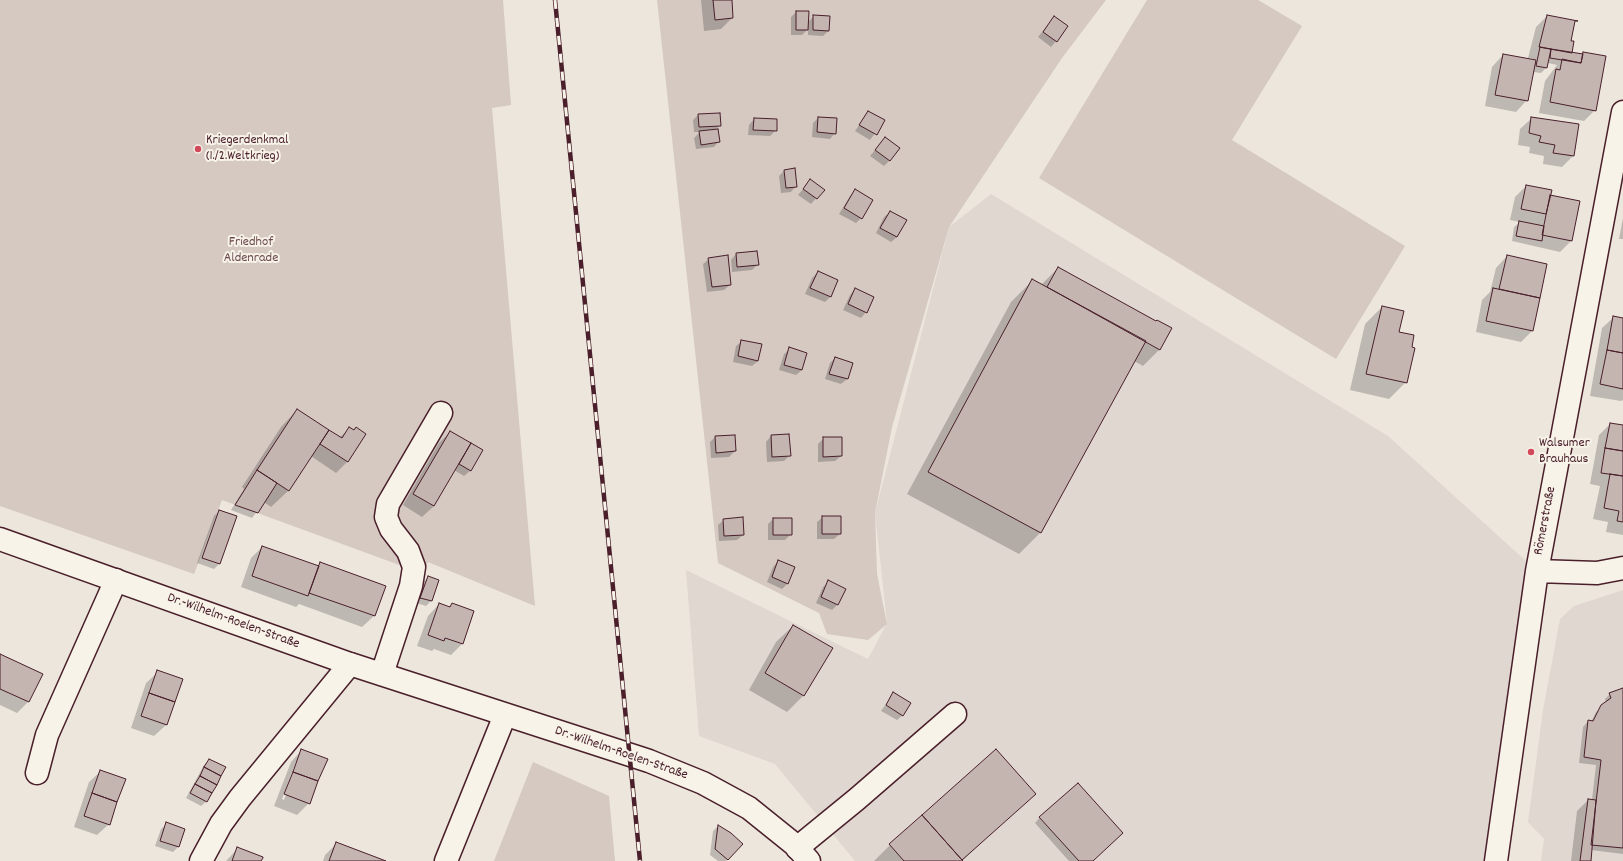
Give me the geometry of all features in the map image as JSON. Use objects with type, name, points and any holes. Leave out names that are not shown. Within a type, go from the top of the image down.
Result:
[{"type":"street","name":"Römerstraße","points":[[1496,861],[1537,571],[1623,112]]},
{"type":"street","points":[[382,674],[411,586],[414,567],[408,552],[391,529],[386,517],[388,504],[441,413]]},
{"type":"street","name":"Dr.-Wilhelm-Roelen-Straße","points":[[0,538],[350,664],[649,761],[703,783],[749,808],[803,854]]},
{"type":"street","points":[[1537,571],[1597,573],[1623,568]]},
{"type":"street","points":[[37,773],[47,735],[116,580]]},
{"type":"street","points":[[201,861],[221,824],[240,798],[350,664]]},
{"type":"street","points":[[803,854],[857,799],[955,714]]},
{"type":"street","points":[[446,861],[505,715]]},
{"type":"shaded area","points":[[991,194],[1388,436],[1537,571],[1490,861],[855,861],[775,764],[699,736],[686,570],[868,659],[887,623],[875,513],[949,227]]},
{"type":"shaded area","points":[[1623,590],[1623,861],[1541,861],[1544,839],[1528,822],[1543,710],[1560,619],[1574,606]]},
{"type":"green space","name":"Friedhof Aldenrade","points":[[0,0],[503,0],[511,105],[492,108],[535,606],[428,562],[424,574],[222,500],[194,574],[0,506]]},
{"type":"green space","points":[[657,0],[1106,0],[1062,58],[949,227],[892,427],[875,513],[877,574],[887,624],[868,640],[827,634],[819,613],[718,563]]},
{"type":"green space","points":[[1147,0],[1258,0],[1302,26],[1232,140],[1405,246],[1336,359],[1039,178]]},
{"type":"green space","points":[[533,762],[609,796],[615,861],[494,861]]},
{"type":"building","points":[[713,0],[732,0],[733,18],[715,20]]},
{"type":"building","points":[[796,11],[809,11],[808,30],[796,30]]},
{"type":"building","points":[[813,15],[830,16],[829,31],[813,30]]},
{"type":"building","points":[[1547,15],[1578,21],[1575,21],[1571,41],[1574,41],[1572,53],[1539,47]]},
{"type":"building","points":[[1054,16],[1068,26],[1057,42],[1043,32]]},
{"type":"building","points":[[1540,47],[1551,49],[1547,68],[1536,66]]},
{"type":"building","points":[[1551,49],[1583,54],[1581,63],[1550,58]]},
{"type":"building","points":[[1583,52],[1606,56],[1596,111],[1550,102],[1556,69],[1560,70],[1562,59],[1581,63]]},
{"type":"building","points":[[1503,54],[1536,60],[1528,101],[1495,95]]},
{"type":"building","points":[[868,111],[885,120],[877,135],[859,125]]},
{"type":"building","points":[[720,113],[721,126],[699,127],[698,114]]},
{"type":"building","points":[[818,117],[837,118],[836,134],[817,132]]},
{"type":"building","points":[[1531,117],[1579,124],[1574,156],[1553,153],[1555,145],[1539,142],[1541,136],[1529,133]]},
{"type":"building","points":[[754,118],[777,119],[777,131],[753,130]]},
{"type":"building","points":[[718,129],[720,142],[701,145],[699,131]]},
{"type":"building","points":[[885,137],[900,148],[890,161],[875,150]]},
{"type":"building","points":[[795,168],[797,187],[786,188],[784,170]]},
{"type":"building","points":[[810,179],[825,190],[817,199],[803,189]]},
{"type":"building","points":[[1526,185],[1552,190],[1546,214],[1521,209]]},
{"type":"building","points":[[855,189],[873,200],[862,219],[844,208]]},
{"type":"building","points":[[1550,195],[1580,201],[1572,241],[1542,235]]},
{"type":"building","points":[[890,211],[907,220],[897,237],[880,228]]},
{"type":"building","points":[[1519,221],[1544,226],[1542,241],[1516,236]]},
{"type":"building","points":[[757,251],[759,265],[737,267],[736,253]]},
{"type":"building","points":[[728,255],[731,285],[712,287],[708,258]]},
{"type":"building","points":[[1507,255],[1547,264],[1540,298],[1499,289]]},
{"type":"building","points":[[1058,267],[1156,321],[1157,320],[1172,328],[1160,350],[1047,287]]},
{"type":"building","points":[[818,271],[838,280],[831,297],[810,288]]},
{"type":"building","points":[[1032,279],[1146,341],[1041,533],[928,472]]},
{"type":"building","points":[[855,288],[874,297],[867,313],[848,304]]},
{"type":"building","points":[[1493,288],[1540,298],[1533,331],[1486,321]]},
{"type":"building","points":[[1382,306],[1404,311],[1399,332],[1414,335],[1412,347],[1415,348],[1407,383],[1366,374]]},
{"type":"building","points":[[1613,316],[1623,318],[1623,353],[1607,350]]},
{"type":"building","points":[[741,340],[762,344],[758,361],[738,356]]},
{"type":"building","points":[[789,347],[807,353],[802,370],[784,365]]},
{"type":"building","points":[[1607,350],[1623,353],[1623,389],[1600,384]]},
{"type":"building","points":[[835,357],[853,363],[848,379],[829,374]]},
{"type":"building","points":[[297,409],[329,430],[289,491],[257,470]]},
{"type":"building","points":[[1610,423],[1623,425],[1623,451],[1605,448]]},
{"type":"building","points":[[349,427],[354,430],[356,427],[366,434],[348,462],[320,444],[329,430],[342,438]]},
{"type":"building","points":[[450,431],[471,443],[434,506],[413,494]]},
{"type":"building","points":[[789,434],[791,456],[772,457],[771,435]]},
{"type":"building","points":[[735,435],[736,451],[716,453],[715,436]]},
{"type":"building","points":[[823,437],[842,437],[842,456],[823,457]]},
{"type":"building","points":[[471,443],[483,450],[471,471],[459,464]]},
{"type":"building","points":[[1605,448],[1623,451],[1623,476],[1601,473]]},
{"type":"building","points":[[257,470],[277,483],[258,513],[235,505]]},
{"type":"building","points":[[1610,474],[1623,476],[1623,522],[1617,521],[1619,511],[1604,508]]},
{"type":"building","points":[[219,510],[237,516],[220,564],[202,558]]},
{"type":"building","points":[[822,516],[841,516],[841,534],[822,534]]},
{"type":"building","points":[[743,517],[744,535],[724,536],[723,519]]},
{"type":"building","points":[[773,518],[792,518],[792,535],[773,535]]},
{"type":"building","points":[[262,546],[319,566],[308,596],[252,576]]},
{"type":"building","points":[[778,560],[795,567],[788,584],[772,577]]},
{"type":"building","points":[[320,562],[386,586],[375,616],[309,593]]},
{"type":"building","points":[[428,576],[439,580],[432,601],[420,598]]},
{"type":"building","points":[[828,580],[846,589],[838,605],[821,597]]},
{"type":"building","points":[[439,603],[450,607],[452,603],[474,611],[463,644],[445,638],[444,641],[428,635]]},
{"type":"building","points":[[793,625],[833,648],[804,696],[765,673]]},
{"type":"building","points":[[0,654],[43,674],[29,702],[0,689]]},
{"type":"building","points":[[157,670],[183,679],[175,702],[149,693]]},
{"type":"building","points":[[1623,688],[1623,848],[1591,845],[1601,760],[1584,757],[1588,720],[1593,721],[1601,705],[1611,698],[1609,693]]},
{"type":"building","points":[[893,692],[911,703],[903,716],[886,705]]},
{"type":"building","points":[[149,693],[175,702],[167,725],[141,716]]},
{"type":"building","points":[[301,749],[328,759],[318,781],[293,772]]},
{"type":"building","points":[[996,749],[1036,794],[962,860],[922,815]]},
{"type":"building","points":[[209,759],[226,767],[221,776],[204,767]]},
{"type":"building","points":[[204,767],[221,776],[217,785],[200,776]]},
{"type":"building","points":[[100,770],[126,779],[117,802],[92,793]]},
{"type":"building","points":[[293,772],[318,781],[310,804],[284,794]]},
{"type":"building","points":[[200,776],[217,785],[212,793],[195,784]]},
{"type":"building","points":[[1078,783],[1123,833],[1093,861],[1079,861],[1039,817]]},
{"type":"building","points":[[195,784],[212,793],[207,802],[190,793]]},
{"type":"building","points":[[92,793],[117,802],[110,825],[84,816]]},
{"type":"building","points":[[1588,799],[1596,800],[1591,861],[1580,861]]},
{"type":"building","points":[[922,815],[963,861],[904,861],[889,844]]},
{"type":"building","points":[[166,822],[185,829],[179,847],[160,841]]},
{"type":"building","points":[[718,825],[731,833],[743,844],[728,860],[715,849]]},
{"type":"building","points":[[336,842],[386,861],[329,861]]},
{"type":"building","points":[[237,847],[263,858],[261,861],[232,861]]},
{"type":"railway","points":[[555,0],[640,861]]},
{"type":"place","name":"Kriegerdenkmal (1./2.Weltkrieg)","points":[[198,149]]},
{"type":"place","name":"Walsumer Brauhaus","points":[[1531,452]]}]
